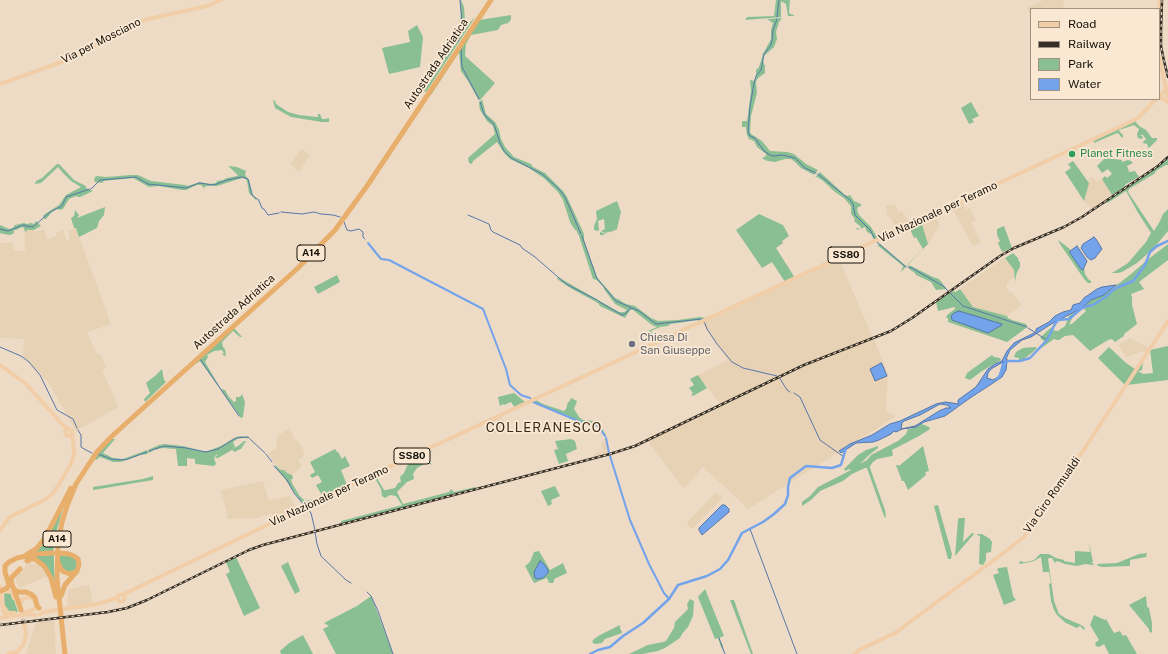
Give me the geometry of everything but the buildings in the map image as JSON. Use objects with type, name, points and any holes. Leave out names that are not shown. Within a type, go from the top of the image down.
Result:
[{"type":"highway","name":"Autostrada Adriatica","points":[[61,625],[55,569],[57,536],[63,512],[74,485],[89,460],[112,433],[294,269],[330,233],[365,186],[490,0]]},
{"type":"highway","name":"Autostrada Adriatica","points":[[64,654],[57,579],[58,555],[60,533],[67,506],[80,477],[95,455],[112,437],[298,268],[328,237],[360,197],[490,0]]},
{"type":"highway","points":[[19,612],[5,572],[5,568],[8,563],[26,555],[38,547],[45,538],[72,486],[74,485]]},
{"type":"highway","points":[[2,589],[8,587],[11,578],[31,557],[40,553]]},
{"type":"highway","points":[[26,555],[53,553]]},
{"type":"highway","points":[[60,605],[64,586],[78,570],[79,563],[76,557],[70,554],[58,555],[60,568],[64,572],[72,574],[78,570]]},
{"type":"highway","points":[[27,561],[35,559],[46,569],[53,582],[60,605]]},
{"type":"highway","points":[[10,583],[16,591],[33,595],[37,609]]},
{"type":"main road","name":"Via per Mosciano","points":[[0,84],[79,54],[144,20],[207,6],[220,0]]},
{"type":"main road","points":[[1160,60],[1168,95]]},
{"type":"main road","points":[[1160,96],[1164,91],[1165,82]]},
{"type":"main road","name":"Via Nazionale per Teramo","points":[[60,605],[95,604],[121,597],[128,592],[323,498],[1132,122],[1156,100]]},
{"type":"main road","name":"Via Ciro Romualdi","points":[[854,654],[859,650],[895,633],[1024,537],[1081,454],[1168,321]]},
{"type":"main road","points":[[0,365],[25,383],[67,430],[71,430],[70,435],[73,443],[73,458],[71,464],[52,494],[40,502],[8,518],[0,530]]},
{"type":"main road","points":[[10,583],[19,612]]},
{"type":"main road","points":[[1,616],[3,608],[2,589],[12,593],[19,612]]},
{"type":"main road","points":[[19,612],[20,602],[22,599],[30,597],[34,600],[37,609],[41,612],[40,614]]},
{"type":"main road","name":"SS80","points":[[1,616],[19,612],[29,612],[37,609],[44,610],[60,605]]},
{"type":"main road","name":"SS80","points":[[19,612],[38,616],[60,605]]},
{"type":"main road","points":[[3,608],[8,613],[19,612]]},
{"type":"main road","points":[[35,615],[33,613],[37,609]]},
{"type":"main road","points":[[13,654],[18,651],[22,646],[25,640],[26,631],[24,624],[28,632],[25,644],[13,654]]},
{"type":"shaded area","points":[[1043,0],[1064,0],[1063,8],[1030,8],[1030,13],[1027,8]]},
{"type":"shaded area","points":[[301,149],[310,156],[299,172],[291,163]]},
{"type":"shaded area","points":[[1091,175],[1097,182],[1102,179],[1112,195],[1092,209],[1084,201],[1089,178],[1092,177]]},
{"type":"shaded area","points":[[962,202],[966,210],[970,208],[976,220],[971,222],[981,242],[973,246],[952,208],[953,206]]},
{"type":"shaded area","points":[[889,204],[890,206],[894,204],[899,212],[902,211],[910,223],[896,230],[890,217],[886,214],[888,212],[885,207]]},
{"type":"shaded area","points":[[934,215],[940,225],[928,244],[921,221]]},
{"type":"shaded area","points":[[76,228],[111,324],[87,332],[97,354],[100,353],[106,368],[102,370],[118,407],[76,431],[48,382],[23,356],[24,339],[0,338],[0,243],[13,243],[13,251],[25,251],[26,230],[34,230],[35,232],[44,229],[47,239],[56,236],[56,233],[63,230],[67,241],[70,238],[68,231]]},
{"type":"shaded area","points":[[1004,258],[1014,270],[1014,277],[1007,283],[1006,286],[1010,293],[1012,292],[1022,305],[1007,316],[973,307],[960,289]]},
{"type":"shaded area","points":[[839,259],[873,338],[901,325],[946,293],[947,294],[902,326],[874,339],[888,374],[886,410],[895,417],[748,509],[703,467],[684,489],[647,441],[623,451],[263,545],[147,601],[127,609],[108,613],[0,625],[127,608],[147,600],[248,549],[263,544],[596,457],[595,453],[603,451],[601,444],[605,438],[609,453],[634,445],[720,404],[698,375],[728,360],[702,323]]},
{"type":"shaded area","points":[[1130,338],[1150,348],[1146,352],[1141,352],[1126,357],[1118,345]]},
{"type":"shaded area","points":[[501,416],[505,426],[507,425],[510,427],[494,434],[489,422]]},
{"type":"shaded area","points":[[289,428],[304,452],[303,457],[298,460],[302,466],[292,475],[286,471],[281,471],[268,454],[276,448],[277,438],[279,435]]},
{"type":"shaded area","points":[[263,481],[269,500],[290,496],[297,510],[276,520],[272,513],[257,518],[228,519],[221,490]]},
{"type":"shaded area","points":[[716,492],[723,498],[693,528],[690,528],[687,522]]},
{"type":"shaded area","points":[[30,562],[32,565],[38,563],[46,577],[19,588],[15,578]]},
{"type":"shaded area","points":[[89,585],[93,604],[68,607],[69,589]]},
{"type":"shaded area","points":[[54,620],[56,654],[26,654],[36,623]]},
{"type":"green space","points":[[460,0],[464,7],[465,20],[462,29],[464,29],[475,17],[426,92],[424,91],[453,46],[460,25]]},
{"type":"green space","points":[[776,0],[790,0],[789,12],[794,16],[788,16],[786,4],[781,1],[781,17],[745,20],[747,17],[774,16]]},
{"type":"green space","points":[[511,15],[510,21],[501,25],[498,30],[471,35],[466,44],[465,56],[495,83],[481,99],[478,99],[461,71],[459,52],[431,95],[430,94],[479,20]]},
{"type":"green space","points":[[782,18],[776,32],[777,39],[774,47],[764,56],[763,61],[765,73],[758,78],[756,82],[757,93],[751,116],[750,132],[762,141],[770,151],[794,154],[806,164],[818,170],[814,175],[801,168],[791,159],[775,162],[762,158],[766,156],[766,154],[757,147],[754,141],[749,139],[746,127],[742,127],[742,122],[747,121],[751,91],[750,80],[754,81],[756,77],[756,70],[759,67],[763,54],[771,39],[773,23],[767,19]]},
{"type":"green space","points":[[417,25],[423,37],[420,67],[389,74],[382,48],[410,42],[408,31]]},
{"type":"green space","points":[[482,99],[486,114],[495,122],[505,147],[514,157],[531,164],[533,167],[545,173],[563,191],[584,234],[584,240],[597,277],[615,298],[626,304],[635,306],[651,318],[658,321],[700,317],[706,318],[698,321],[670,324],[651,331],[655,337],[658,336],[658,340],[653,342],[651,338],[648,340],[644,333],[657,327],[652,325],[633,310],[630,310],[625,318],[600,306],[598,303],[557,279],[558,277],[619,312],[624,312],[627,310],[615,304],[604,287],[597,280],[593,279],[579,236],[570,222],[563,200],[558,192],[545,179],[529,168],[510,159],[497,142],[473,161],[472,164],[469,163],[468,158],[495,134],[493,126],[487,121],[480,110],[479,103]]},
{"type":"green space","points":[[273,100],[276,104],[288,112],[317,117],[318,114],[320,114],[322,119],[329,118],[329,122],[291,117],[275,108]]},
{"type":"green space","points":[[971,102],[979,116],[972,119],[974,122],[969,124],[961,108]]},
{"type":"green space","points":[[1135,121],[1139,126],[1146,130],[1152,138],[1157,138],[1157,140],[1149,148],[1147,144],[1143,143],[1146,139],[1143,135],[1140,135],[1143,137],[1142,139],[1138,138],[1137,134],[1139,129],[1134,125],[1119,130],[1123,135],[1122,138],[1117,133],[1094,143],[1093,140]]},
{"type":"green space","points":[[1105,158],[1122,160],[1122,162],[1128,160],[1131,161],[1133,163],[1127,166],[1128,172],[1135,171],[1139,177],[1126,184],[1126,187],[1112,195],[1102,179],[1105,176],[1107,178],[1112,174],[1108,169],[1102,173],[1097,166]]},
{"type":"green space","points":[[1168,159],[1168,165],[1157,170],[1154,174],[1129,189],[1128,192],[1154,231],[1163,214],[1168,209],[1168,231],[1153,249],[1137,263],[1122,272],[1112,273],[1128,263],[1146,242],[1151,233],[1126,191],[1109,202],[1103,204]]},
{"type":"green space","points":[[1073,161],[1089,183],[1084,201],[1065,172],[1071,168],[1068,164]]},
{"type":"green space","points":[[57,164],[59,164],[74,180],[93,191],[80,197],[76,196],[69,199],[63,209],[57,209],[46,219],[44,219],[43,216],[59,205],[66,195],[81,187],[71,181],[58,167],[41,183],[35,184],[36,181],[42,178]]},
{"type":"green space","points":[[228,166],[237,167],[246,171],[245,175],[249,180],[253,195],[257,199],[256,200],[249,193],[246,179],[242,178],[217,186],[206,186],[204,188],[201,185],[197,185],[186,190],[159,186],[149,187],[133,178],[104,181],[102,183],[95,182],[94,180],[97,176],[106,177],[138,175],[151,181],[188,186],[200,182],[210,184],[238,175]]},
{"type":"green space","points":[[820,172],[845,195],[850,195],[854,201],[861,204],[857,210],[859,215],[871,227],[877,237],[879,237],[874,240],[871,234],[867,232],[865,227],[860,229],[861,227],[854,221],[855,219],[851,214],[850,205],[844,198],[822,180],[815,177]]},
{"type":"green space","points":[[617,201],[621,212],[618,229],[608,233],[612,231],[605,233],[601,231],[605,229],[604,219],[598,221],[599,230],[594,230],[597,219],[596,211]]},
{"type":"green space","points":[[105,207],[104,215],[99,221],[97,228],[79,237],[71,218],[74,216],[75,210],[79,215],[77,218]]},
{"type":"green space","points":[[759,214],[783,225],[789,236],[776,248],[795,278],[785,282],[772,262],[762,268],[736,230]]},
{"type":"green space","points":[[36,221],[41,226],[34,230],[27,230],[25,232],[24,228],[22,227],[14,230],[14,233],[10,235],[0,233],[0,225],[9,229],[13,228],[15,225],[24,223],[34,224]]},
{"type":"green space","points":[[921,221],[928,244],[923,249],[916,237],[914,238],[909,227]]},
{"type":"green space","points":[[1004,226],[1012,248],[1002,252],[998,243],[1000,241],[997,235],[997,229]]},
{"type":"green space","points":[[600,232],[606,234],[600,235]]},
{"type":"green space","points":[[1058,240],[1070,249],[1070,253],[1083,270],[1084,267],[1085,274],[1091,283],[1088,283],[1084,279]]},
{"type":"green space","points":[[880,244],[906,266],[923,249],[901,272],[903,266],[877,245]]},
{"type":"green space","points":[[1168,244],[1168,260],[1139,282],[1144,289],[1131,294],[1137,324],[1124,334],[1124,336],[1115,342],[1112,339],[1108,340],[1090,351],[1073,335],[1065,336],[1059,340],[1054,339],[1040,349],[1050,337],[1044,341],[1040,338],[1048,330],[1052,327],[1051,330],[1058,331],[1065,326],[1069,316],[1075,312],[1069,325],[1073,323],[1086,311],[1083,307],[1091,300],[1104,295]]},
{"type":"green space","points":[[1013,253],[1018,258],[1019,262],[1020,261],[1020,267],[1015,281],[1014,270],[1005,258]]},
{"type":"green space","points":[[909,265],[939,279],[947,289],[936,290],[931,282],[916,275],[909,269]]},
{"type":"green space","points":[[337,275],[340,282],[318,294],[314,287]]},
{"type":"green space","points":[[960,289],[973,307],[1007,316],[1012,320],[1026,324],[1026,328],[1007,342],[948,322],[948,318],[946,318],[947,315],[955,309],[955,307],[938,311],[936,302],[952,291],[956,292]]},
{"type":"green space","points":[[234,328],[242,337],[233,331],[222,342],[226,356],[222,354],[224,353],[222,350],[214,351],[207,355],[208,357],[205,362],[221,389],[225,390],[234,402],[236,401],[236,397],[240,397],[242,394],[245,402],[243,417],[241,418],[200,361],[192,366]]},
{"type":"green space","points":[[1168,346],[1168,380],[1127,385],[1143,362],[1142,370],[1139,372],[1144,374],[1153,373],[1150,350]]},
{"type":"green space","points":[[1109,347],[1126,363],[1135,369],[1125,385],[1098,358]]},
{"type":"green space","points":[[1023,348],[1037,348],[1020,362],[1019,358],[1014,357],[1016,352]]},
{"type":"green space","points":[[992,355],[1000,358],[1001,360],[970,380],[965,378],[967,373]]},
{"type":"green space","points":[[162,369],[164,380],[166,382],[145,402],[144,399],[150,393],[146,383]]},
{"type":"green space","points":[[698,375],[707,388],[693,396],[691,395],[693,393],[689,388],[694,385],[690,379]]},
{"type":"green space","points":[[514,393],[525,402],[515,408],[511,402],[500,406],[498,397]]},
{"type":"green space","points":[[571,398],[577,401],[574,409],[579,417],[583,420],[596,421],[601,427],[606,435],[605,436],[599,425],[582,422],[533,401],[536,400],[564,411]]},
{"type":"green space","points":[[922,424],[930,429],[892,450],[892,456],[877,459],[870,466],[885,510],[886,518],[867,468],[852,474],[843,481],[820,491],[802,506],[802,502],[818,487],[851,470],[849,469],[845,471],[844,469],[858,455],[866,450],[878,446],[878,448],[860,464],[867,460],[871,455],[898,441],[906,434],[908,429]]},
{"type":"green space","points":[[240,436],[250,437],[248,439],[239,438],[233,442],[235,447],[230,450],[246,441],[241,449],[235,452],[232,450],[218,458],[215,458],[218,454],[216,455],[214,458],[216,464],[214,466],[196,464],[195,459],[187,458],[187,466],[178,466],[176,449],[162,448],[149,453],[148,450],[165,444],[208,451]]},
{"type":"green space","points":[[111,439],[115,439],[103,453],[113,458],[123,459],[147,450],[148,454],[119,462],[113,462],[100,457],[96,460],[94,459]]},
{"type":"green space","points":[[571,439],[575,441],[577,449],[566,454],[568,461],[559,464],[554,450],[558,449],[555,441]]},
{"type":"green space","points":[[923,446],[929,471],[925,472],[926,475],[908,490],[904,481],[902,481],[896,465],[899,466]]},
{"type":"green space","points":[[335,449],[342,459],[345,456],[350,466],[341,470],[347,485],[323,497],[316,485],[322,482],[318,475],[312,478],[310,475],[315,472],[310,462]]},
{"type":"green space","points":[[423,459],[425,462],[429,461],[432,465],[426,463],[417,468],[413,474],[414,479],[407,482],[397,492],[403,504],[449,492],[451,489],[454,492],[476,488],[341,524],[341,521],[402,505],[396,496],[390,495],[385,498],[382,496],[376,476],[378,474],[380,475],[378,480],[384,490],[395,488],[398,483],[401,482],[400,477],[404,473],[407,466],[411,462]]},
{"type":"green space","points":[[275,465],[281,470],[284,470],[292,475],[292,483],[299,495],[305,501],[321,498],[304,506]]},
{"type":"green space","points":[[153,476],[153,480],[93,490],[93,487]]},
{"type":"green space","points":[[555,486],[560,496],[551,500],[552,504],[548,506],[541,491]]},
{"type":"green space","points":[[938,505],[952,554],[951,559],[948,559],[934,506]]},
{"type":"green space","points":[[63,508],[56,533],[53,552],[35,553]]},
{"type":"green space","points":[[959,518],[965,518],[963,542],[971,534],[974,534],[955,556],[958,520]]},
{"type":"green space","points":[[977,534],[982,534],[992,542],[991,552],[986,553],[986,560],[983,565],[979,564],[980,536]]},
{"type":"green space","points":[[1089,543],[1093,562],[1091,562],[1094,564],[1093,565],[1085,564],[1077,566],[1057,561],[1055,563],[1052,558],[1048,559],[1054,601],[1059,614],[1081,625],[1085,628],[1084,630],[1080,626],[1077,628],[1066,623],[1054,610],[1051,601],[1049,584],[1051,583],[1049,572],[1043,572],[1041,557],[1034,561],[1020,564],[1019,562],[1034,560],[1040,554],[1049,554],[1064,561],[1075,563],[1075,551],[1090,552]]},
{"type":"green space","points":[[539,551],[550,570],[563,563],[567,573],[554,579],[553,583],[549,583],[547,578],[534,583],[525,566],[530,562],[534,552]],"holes":[[[540,561],[544,564],[548,572],[546,576],[539,579],[535,578],[534,574]]]},
{"type":"green space","points":[[54,553],[55,583],[52,576],[33,556]]},
{"type":"green space","points":[[1147,553],[1146,557],[1130,560],[1130,566],[1103,567],[1097,565],[1117,563],[1139,554]]},
{"type":"green space","points":[[60,554],[70,555],[77,560],[77,569],[67,573],[60,564]]},
{"type":"green space","points":[[236,557],[260,608],[244,616],[226,574],[230,572],[226,562]]},
{"type":"green space","points":[[288,562],[300,591],[295,594],[281,566]]},
{"type":"green space","points":[[1007,567],[1013,596],[1016,600],[1004,605],[993,575],[999,573],[997,569]]},
{"type":"green space","points":[[705,589],[724,636],[719,638],[725,654],[718,638],[715,639],[698,597]]},
{"type":"green space","points":[[10,592],[18,612],[9,612],[5,607],[4,594]]},
{"type":"green space","points":[[371,596],[393,654],[336,654],[323,629],[329,626],[324,623],[357,606]]},
{"type":"green space","points":[[1146,596],[1147,607],[1149,608],[1152,623],[1151,633],[1129,605]]},
{"type":"green space","points":[[690,599],[694,601],[693,616],[688,627],[680,638],[658,651],[642,654],[629,654],[648,645],[666,641],[674,628],[675,622],[688,609],[687,604]]},
{"type":"green space","points":[[730,600],[734,600],[753,654],[751,654]]},
{"type":"green space","points":[[1094,615],[1105,620],[1106,619],[1114,633],[1120,631],[1123,636],[1126,635],[1137,654],[1109,654],[1104,644],[1099,647],[1096,646],[1095,643],[1099,640],[1090,625]]},
{"type":"green space","points":[[620,625],[622,633],[605,639],[602,643],[595,644],[592,642],[600,635]]},
{"type":"green space","points":[[303,635],[313,654],[281,654],[280,651],[289,643]]},
{"type":"water","points":[[1094,237],[1102,249],[1095,258],[1091,260],[1081,248],[1083,244]]},
{"type":"water","points":[[1077,246],[1087,261],[1083,270],[1070,253],[1070,251]]},
{"type":"water","points":[[1116,285],[1104,295],[1091,300],[1082,308],[1053,323],[1031,337],[1022,340],[1010,350],[1006,359],[1006,370],[1002,377],[945,416],[924,422],[916,427],[902,429],[896,432],[894,431],[891,434],[873,442],[856,443],[841,453],[839,451],[850,444],[872,435],[890,424],[900,421],[936,404],[945,402],[959,404],[958,400],[976,387],[988,369],[1002,361],[1007,351],[1014,343],[1036,332],[1036,329],[1049,322],[1055,316],[1071,310],[1073,305],[1080,303],[1085,297],[1102,287]],"holes":[[[1003,362],[1000,376],[993,380],[987,378],[991,369]],[[940,404],[947,405],[951,408],[946,408],[939,411],[915,426],[901,429],[904,421],[920,415]]]},
{"type":"water","points":[[959,311],[1002,325],[988,333],[952,320],[951,316]]},
{"type":"water","points":[[881,363],[887,376],[875,381],[870,369]]},
{"type":"water","points":[[722,505],[725,505],[729,509],[729,512],[702,535],[699,528]]},
{"type":"water","points":[[540,561],[548,570],[548,573],[543,578],[537,579],[535,578],[534,572]]},
{"type":"waterway","points":[[458,42],[462,22],[460,0]]},
{"type":"waterway","points":[[777,17],[779,0]]},
{"type":"waterway","points":[[777,19],[773,30],[771,45],[764,54],[761,70],[756,76],[754,83],[748,132],[750,136],[755,138],[764,151],[770,155],[782,155],[795,158],[805,168],[816,173]]},
{"type":"waterway","points":[[461,48],[462,67],[479,99]]},
{"type":"waterway","points":[[480,102],[484,114],[495,127],[504,151],[511,158],[542,174],[559,189],[565,197],[581,234]]},
{"type":"waterway","points":[[818,174],[850,200],[853,204],[855,215],[870,230],[875,239]]},
{"type":"waterway","points":[[91,189],[100,180],[136,177],[148,184],[186,188],[199,183],[214,185],[227,180],[242,177],[248,179],[252,195],[257,199]]},
{"type":"waterway","points":[[25,226],[33,227],[50,212],[62,206],[66,197],[90,189]]},
{"type":"waterway","points":[[258,199],[262,208],[268,215],[279,213]]},
{"type":"waterway","points":[[281,212],[302,214],[314,212],[340,217]]},
{"type":"waterway","points":[[468,215],[489,224],[493,232],[520,245],[566,284],[597,300]]},
{"type":"waterway","points":[[344,222],[347,230],[351,231],[359,229],[363,232],[363,237],[365,239]]},
{"type":"waterway","points":[[0,229],[8,231],[25,225]]},
{"type":"waterway","points":[[582,236],[597,279],[616,301],[639,311],[656,324],[702,319]]},
{"type":"waterway","points":[[997,379],[1000,375],[1003,364],[1009,361],[1020,361],[1030,358],[1047,340],[1058,320],[1069,319],[1081,309],[1093,305],[1107,296],[1114,289],[1133,281],[1145,265],[1150,252],[1157,246],[1168,241]]},
{"type":"waterway","points":[[877,242],[906,267]]},
{"type":"waterway","points":[[368,243],[381,259],[389,260],[483,309],[506,369],[510,385],[521,395],[530,398],[533,402],[583,423],[598,426],[605,436]]},
{"type":"waterway","points":[[908,267],[943,286],[963,306],[1027,327]]},
{"type":"waterway","points":[[598,301],[622,315],[631,308]]},
{"type":"waterway","points":[[704,321],[707,329],[717,344],[732,362],[743,368],[777,376]]},
{"type":"waterway","points":[[1028,328],[1047,340]]},
{"type":"waterway","points":[[0,347],[21,356],[29,362],[40,375],[57,410],[73,419],[77,428]]},
{"type":"waterway","points":[[200,359],[239,416]]},
{"type":"waterway","points":[[779,377],[787,390],[790,392]]},
{"type":"waterway","points":[[794,393],[800,397],[820,440],[844,457]]},
{"type":"waterway","points":[[78,430],[81,435],[81,447],[92,453]]},
{"type":"waterway","points":[[149,451],[164,446],[206,452],[218,449],[236,438],[249,438]]},
{"type":"waterway","points":[[606,438],[609,453]]},
{"type":"waterway","points":[[250,439],[265,453]]},
{"type":"waterway","points":[[590,654],[610,647],[623,636],[643,623],[669,599],[678,585],[707,576],[720,569],[728,560],[742,533],[763,522],[785,504],[788,495],[790,478],[806,466],[832,468],[841,465],[846,448]]},
{"type":"waterway","points":[[98,454],[111,459],[122,460],[147,452]]},
{"type":"waterway","points":[[266,454],[272,462]]},
{"type":"waterway","points":[[610,456],[630,520],[649,564],[664,593],[669,599]]},
{"type":"waterway","points":[[274,466],[287,480],[294,493],[304,505]]},
{"type":"waterway","points":[[307,508],[311,513],[315,530]]},
{"type":"waterway","points":[[750,529],[797,654]]},
{"type":"waterway","points":[[315,532],[321,556],[351,583]]},
{"type":"waterway","points":[[367,592],[371,596],[378,611],[393,654]]},
{"type":"waterway","points":[[719,638],[725,654]]},
{"type":"tunnel","points":[[21,613],[24,624]]},
{"type":"railway","points":[[1162,0],[1161,46],[1168,77]]},
{"type":"railway","points":[[0,625],[108,612],[127,608],[147,600],[249,550],[263,545],[610,454],[635,446],[804,365],[891,331],[1000,256],[1014,248],[1064,227],[1082,217],[1158,166],[1168,157]]},
{"type":"place","name":"Planet Fitness","points":[[1072,154]]},
{"type":"place","name":"Chiesa Di San Giuseppe","points":[[632,344]]},
{"type":"district","name":"COLLERANESCO","points":[[544,428]]}]
